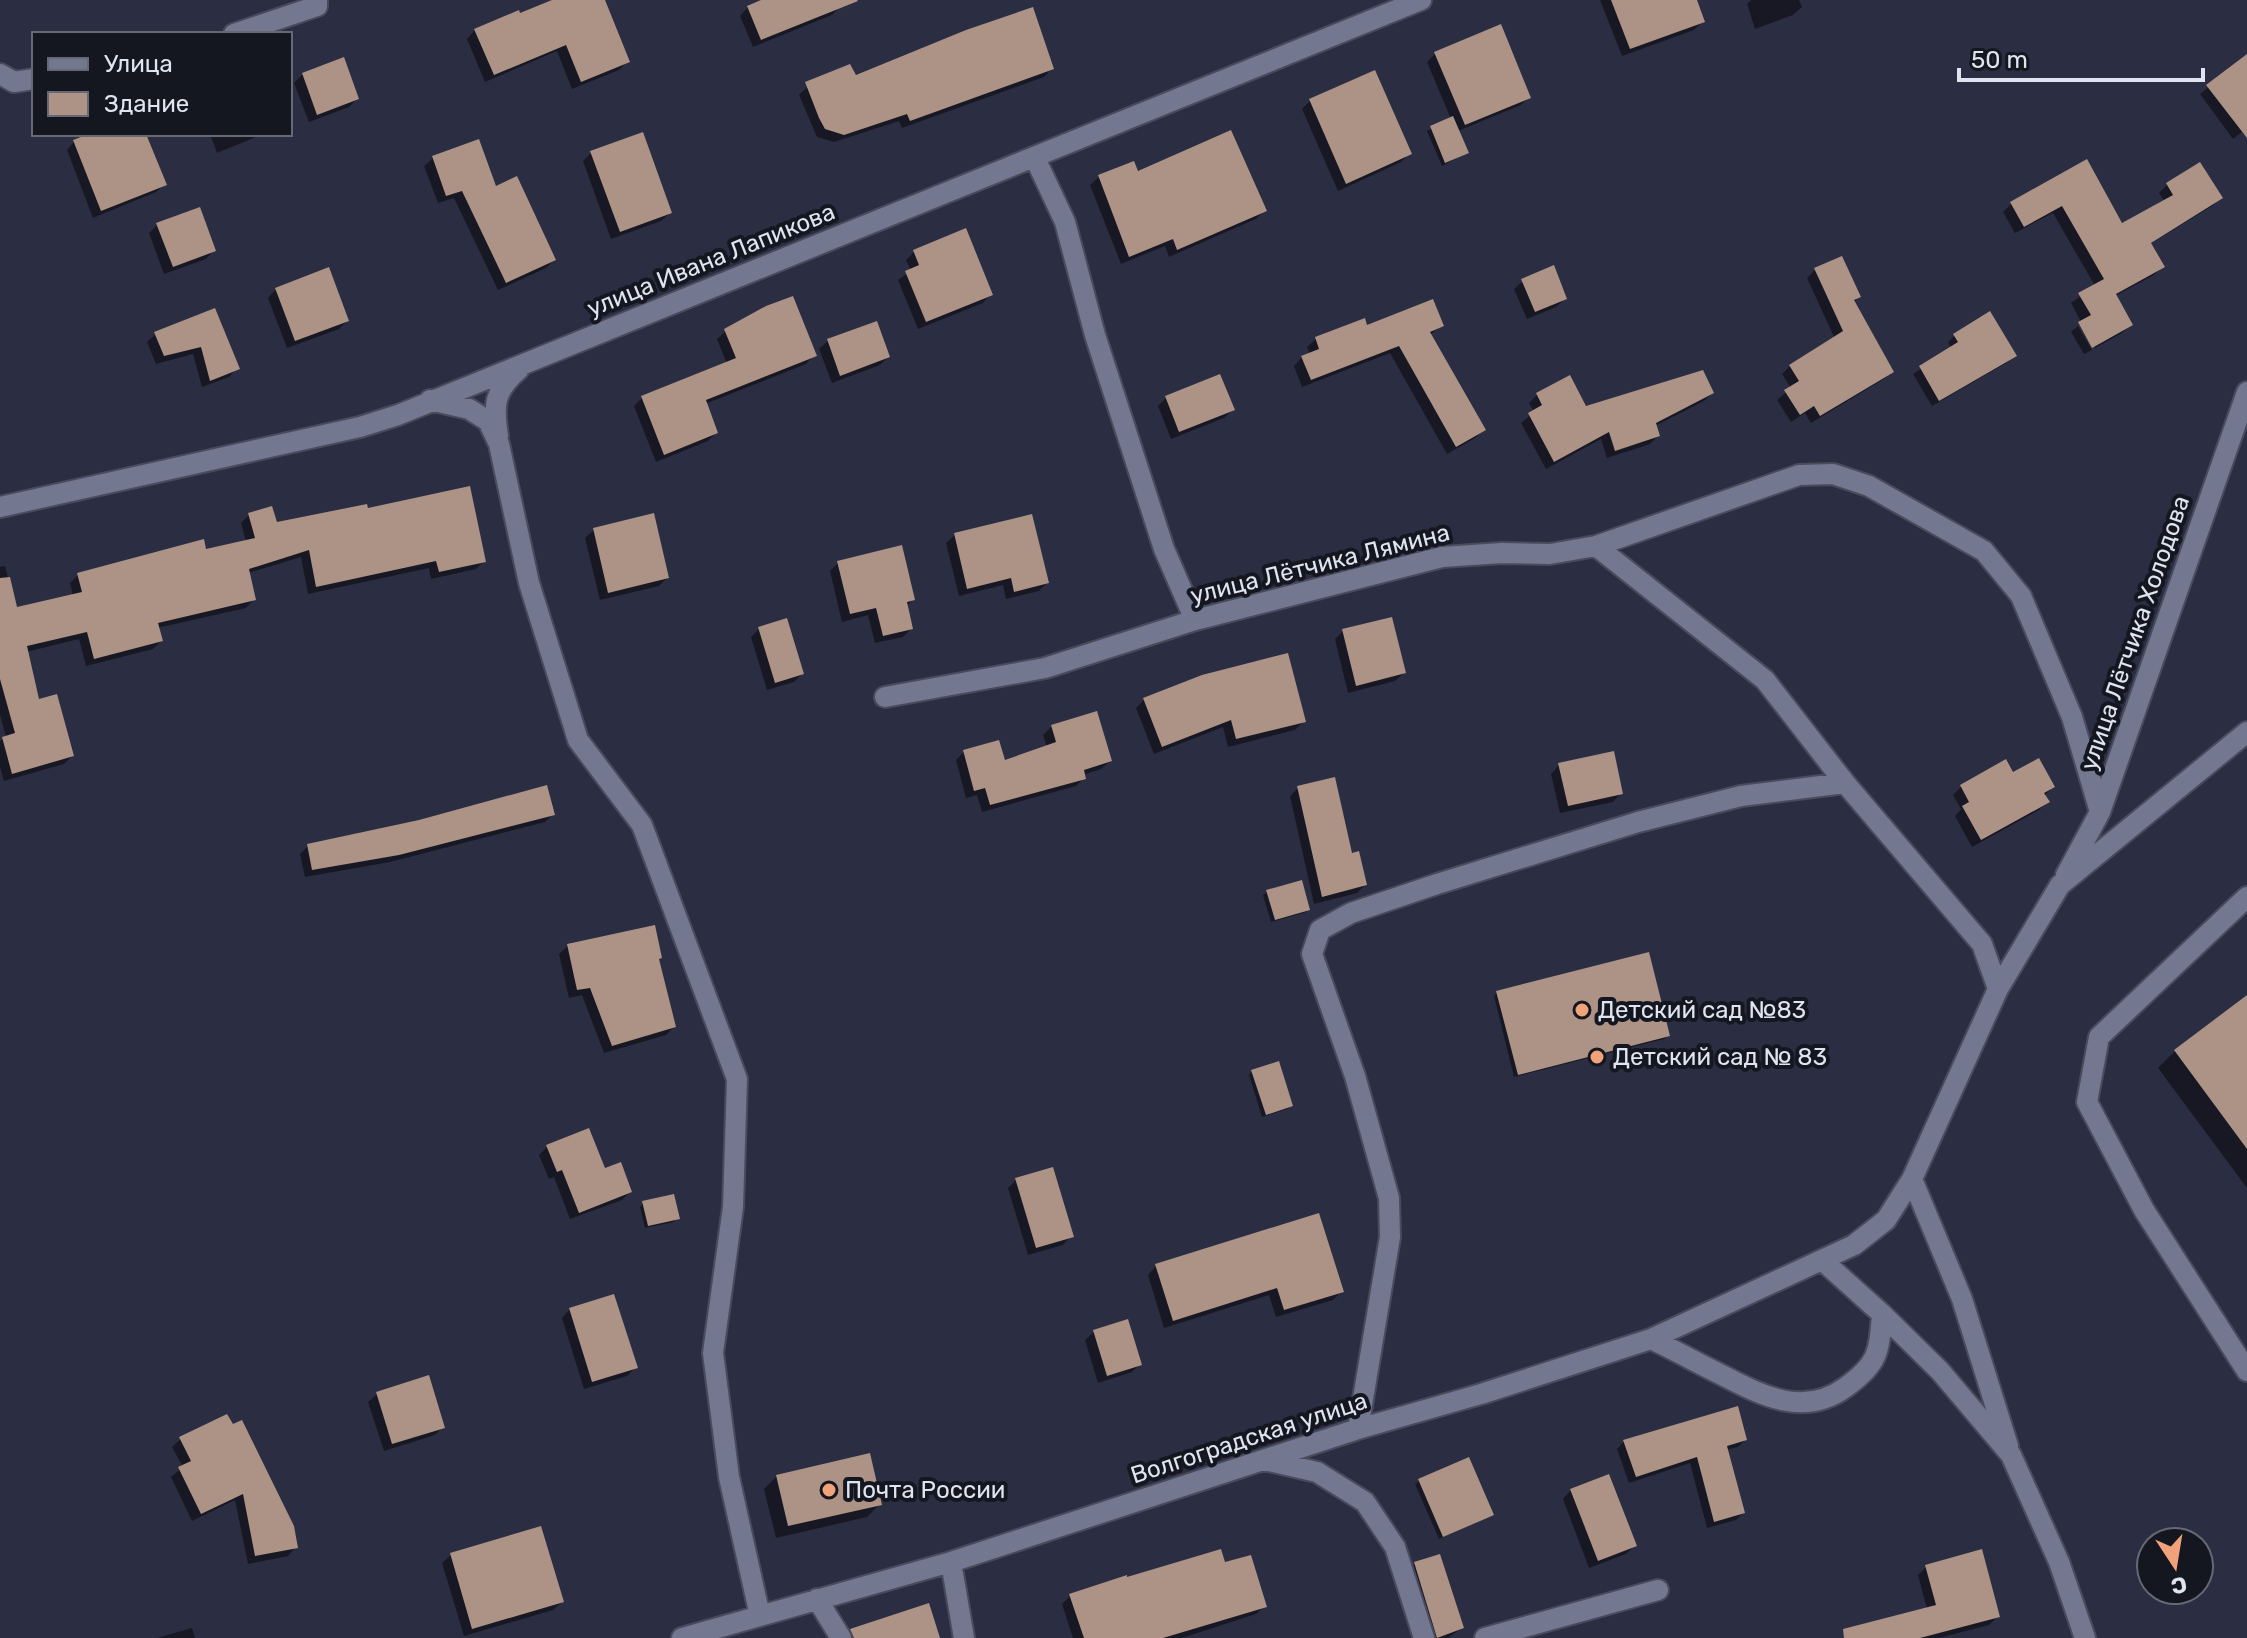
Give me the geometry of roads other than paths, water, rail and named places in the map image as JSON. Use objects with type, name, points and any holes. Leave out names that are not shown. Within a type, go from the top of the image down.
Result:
[{"type":"street","points":[[240,32],[317,6],[317,0]]},
{"type":"street","name":"улица Ивана Лапикова","points":[[0,507],[360,427],[398,415],[1421,0]]},
{"type":"street","points":[[1035,158],[1065,222],[1095,335],[1164,549],[1195,620]]},
{"type":"street","points":[[528,361],[502,384],[496,400],[495,417],[529,583],[578,740],[642,825],[737,1079],[733,1207],[713,1353],[729,1477],[760,1616]]},
{"type":"street","name":"улица Лётчика Холодова","points":[[1912,1179],[1998,989],[2100,812],[2247,392]]},
{"type":"street","points":[[430,400],[469,409],[488,421],[499,444]]},
{"type":"street","name":"улица Лётчика Лямина","points":[[885,697],[1045,668],[1195,620],[1442,557],[1550,554],[1596,546],[1799,475],[1833,474],[1869,486],[1984,551],[2021,596],[2072,717],[2100,812]]},
{"type":"street","points":[[1596,546],[1765,680],[1845,783],[1982,944],[1998,989]]},
{"type":"street","points":[[2060,885],[2247,732]]},
{"type":"street","points":[[1358,1429],[1390,1237],[1389,1198],[1355,1076],[1312,954],[1320,930],[1351,913],[1638,822],[1741,796],[1845,783]]},
{"type":"street","points":[[2247,897],[2099,1037],[2087,1102],[2144,1210],[2247,1371]]},
{"type":"street","points":[[1912,1179],[1962,1299],[2011,1455],[2059,1562],[2085,1638]]},
{"type":"street","name":"Волгоградская улица","points":[[682,1638],[951,1562],[1358,1429],[1481,1394],[1651,1339],[1854,1245],[1886,1220],[1912,1179]]},
{"type":"street","points":[[1822,1260],[1940,1371],[2011,1455]]},
{"type":"street","points":[[1651,1339],[1767,1398],[1801,1403],[1836,1394],[1866,1372],[1879,1349],[1882,1314]]},
{"type":"street","points":[[1265,1460],[1317,1472],[1365,1502],[1395,1547],[1424,1638]]},
{"type":"street","points":[[951,1562],[964,1638]]},
{"type":"street","points":[[1485,1638],[1658,1590]]},
{"type":"street","points":[[817,1599],[841,1638]]},
{"type":"place","name":"Детский сад №83","points":[[1582,1010]]},
{"type":"place","name":"Детский сад № 83","points":[[1597,1057]]},
{"type":"place","name":"Почта России","points":[[829,1490]]}]
